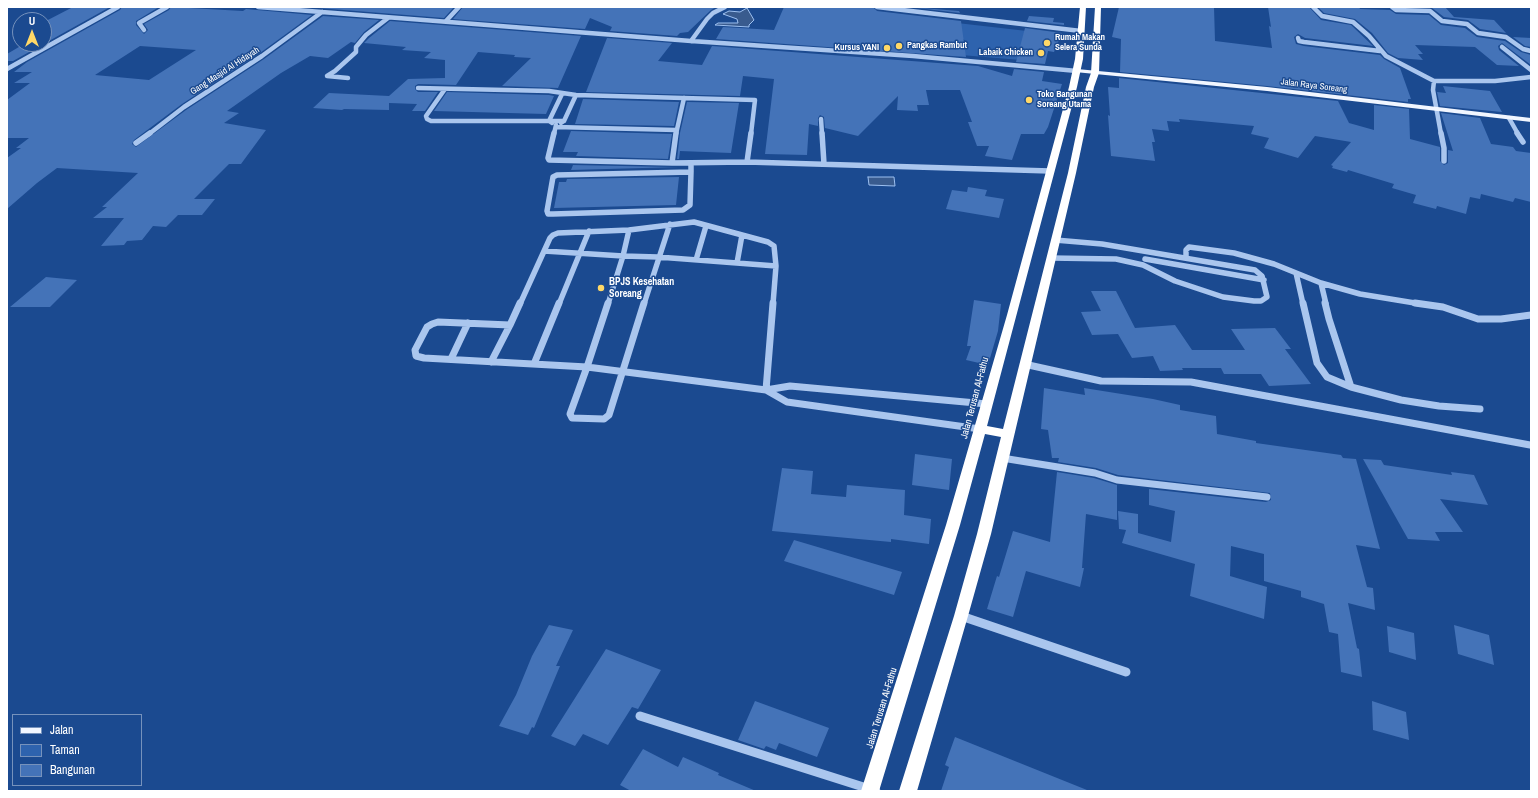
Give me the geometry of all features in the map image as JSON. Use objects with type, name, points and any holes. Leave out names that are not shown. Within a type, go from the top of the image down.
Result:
[{"type":"highway","name":"Jalan Terusan Al-Fathu","points":[[872,790],[953,525],[1077,71],[1083,7]]},
{"type":"highway","points":[[908,791],[984,534],[1024,364],[1072,173],[1090,88],[1095,73],[1098,7]]},
{"type":"highway","points":[[980,429],[1008,434]]},
{"type":"main road","name":"Jalan Raya Soreang","points":[[1077,71],[1267,89],[1531,120]]},
{"type":"street","points":[[7,69],[118,7]]},
{"type":"street","points":[[144,30],[139,23],[167,7]]},
{"type":"street","points":[[258,7],[691,41],[912,56],[1077,71]]},
{"type":"street","points":[[446,21],[459,7]]},
{"type":"street","points":[[691,41],[706,19],[713,13],[725,7]]},
{"type":"street","points":[[877,7],[1081,31]]},
{"type":"street","points":[[1313,7],[1322,16],[1353,22],[1370,36],[1380,51],[1390,59],[1434,81],[1501,81],[1531,77]]},
{"type":"street","points":[[1392,7],[1396,10],[1430,12],[1442,21],[1466,24],[1478,34],[1506,37],[1523,49],[1531,51]]},
{"type":"street","name":"Gang Masjid Al Hidayah","points":[[136,143],[184,107],[262,56],[322,12]]},
{"type":"street","points":[[348,78],[327,76],[335,71],[356,52],[356,47],[366,35],[388,18]]},
{"type":"street","points":[[1298,38],[1299,41],[1304,42],[1380,51]]},
{"type":"street","points":[[1502,46],[1531,70]]},
{"type":"street","points":[[1434,81],[1433,90],[1444,148],[1444,161]]},
{"type":"street","points":[[418,88],[549,91],[576,95],[755,100]]},
{"type":"street","points":[[445,88],[426,116],[426,119],[431,121],[564,121]]},
{"type":"street","points":[[747,162],[756,93]]},
{"type":"street","points":[[549,121],[562,94]]},
{"type":"street","points":[[576,95],[564,121],[556,126],[548,158],[549,160],[672,163],[747,162],[1050,171]]},
{"type":"street","points":[[672,163],[676,130],[684,98]]},
{"type":"street","points":[[1510,118],[1523,142]]},
{"type":"street","points":[[821,119],[824,164]]},
{"type":"street","points":[[549,121],[556,126],[676,130]]},
{"type":"street","points":[[691,163],[691,172],[690,205],[683,210],[553,214],[548,214],[547,211],[553,177],[557,175],[691,172]]},
{"type":"street","points":[[491,362],[553,235],[629,230],[694,222],[768,242],[774,246],[776,266],[766,390]]},
{"type":"street","points":[[629,230],[623,256],[570,414],[572,418],[604,419],[609,415],[658,257],[670,224]]},
{"type":"street","points":[[696,260],[706,226]]},
{"type":"street","points":[[534,364],[589,232]]},
{"type":"street","points":[[737,263],[742,235]]},
{"type":"street","points":[[1055,240],[1102,244],[1255,270],[1264,280],[1266,299],[1246,301],[1223,297],[1176,281],[1155,270],[1144,262]]},
{"type":"street","points":[[1186,258],[1186,250],[1189,247],[1198,247],[1234,253],[1274,264],[1321,283],[1360,294],[1443,307],[1478,319],[1501,319],[1531,315]]},
{"type":"street","points":[[544,251],[658,257],[776,266]]},
{"type":"street","points":[[1144,262],[1148,252]]},
{"type":"street","points":[[1050,258],[1116,259],[1264,280]]},
{"type":"street","points":[[1296,273],[1317,363],[1326,377],[1351,387],[1401,400],[1439,406],[1480,409]]},
{"type":"street","points":[[1321,283],[1329,319],[1351,387]]},
{"type":"street","points":[[510,325],[438,322],[427,327],[415,350],[416,356],[424,358],[587,367],[766,390],[790,386],[987,404]]},
{"type":"street","points":[[451,359],[468,323]]},
{"type":"street","points":[[1024,364],[1094,380],[1184,381],[1530,445]]},
{"type":"street","points":[[766,390],[787,402],[980,429]]},
{"type":"street","points":[[1002,458],[1095,473],[1117,480],[1267,497]]},
{"type":"street","points":[[961,616],[1126,672]]},
{"type":"street","points":[[640,716],[872,790]]},
{"type":"green space","points":[[896,16],[1027,31],[1021,60],[961,55],[962,43],[968,43],[963,39]]},
{"type":"shaded area","points":[[747,8],[754,20],[749,27],[715,25],[718,23],[738,23],[737,19],[723,14],[729,11],[740,12]]},
{"type":"shaded area","points":[[868,177],[894,177],[895,186],[869,185]]},
{"type":"building","points":[[73,7],[110,7],[52,40],[52,18]]},
{"type":"building","points":[[122,7],[159,7],[136,21],[136,25],[144,34],[148,30],[144,24],[169,10],[171,7],[243,11],[246,9],[312,15],[260,53],[182,104],[134,140],[132,144],[136,147],[186,110],[264,59],[323,16],[379,20],[364,32],[355,43],[351,42],[328,58],[310,56],[281,73],[227,111],[239,113],[224,123],[266,130],[241,164],[229,164],[194,199],[215,199],[202,215],[178,215],[166,227],[153,226],[142,240],[127,241],[124,245],[101,246],[124,218],[93,218],[107,207],[102,207],[138,173],[57,168],[7,209],[7,158],[21,148],[16,148],[29,138],[7,138],[7,100],[30,83],[14,83],[32,72],[14,72],[27,62],[45,52],[52,52],[52,48],[120,10]],"holes":[[[140,46],[196,50],[149,80],[95,75]]]},
{"type":"building","points":[[306,7],[454,7],[444,18]]},
{"type":"building","points":[[463,7],[716,7],[688,32],[680,33],[677,36],[610,31],[612,27],[590,18],[585,29],[453,19]]},
{"type":"building","points":[[784,7],[873,7],[877,11],[961,21],[966,57],[716,39],[723,27],[774,30]]},
{"type":"building","points":[[909,7],[959,11],[960,13]]},
{"type":"building","points":[[1119,7],[1214,7],[1215,41],[1272,48],[1268,7],[1309,7],[1321,20],[1351,25],[1373,46],[1305,38],[1298,34],[1294,37],[1296,44],[1380,55],[1400,68],[1411,99],[1408,99],[1408,102],[1267,86],[1120,72],[1121,39],[1112,37]]},
{"type":"building","points":[[1318,7],[1359,7],[1360,9],[1390,10],[1396,14],[1429,15],[1441,25],[1465,28],[1477,37],[1505,41],[1521,52],[1531,55],[1531,65],[1502,43],[1498,46],[1499,50],[1519,66],[1497,65],[1475,47],[1415,45],[1423,54],[1418,54],[1423,60],[1398,58],[1388,53],[1372,33],[1355,19],[1324,13]]},
{"type":"building","points":[[1422,7],[1445,7],[1454,17],[1494,20],[1506,33],[1480,29],[1468,20],[1444,17],[1432,8]]},
{"type":"building","points":[[1029,16],[1054,18],[1053,22],[1064,23],[1064,25],[1027,21]]},
{"type":"building","points":[[390,21],[581,36],[558,88],[502,86],[531,58],[478,52],[456,85],[418,84],[415,86],[415,89],[418,92],[438,92],[425,111],[412,111],[417,104],[389,103],[389,110],[342,110],[313,108],[329,93],[389,96],[408,79],[445,78],[445,60],[424,58],[431,52],[402,50],[406,47],[364,43]]},
{"type":"building","points":[[1025,28],[1062,33],[1054,52],[1048,51],[1045,64],[1016,62]]},
{"type":"building","points":[[1513,37],[1531,38],[1531,47],[1525,46]]},
{"type":"building","points":[[607,38],[672,43],[658,61],[702,65],[712,46],[978,66],[1012,76],[1014,69],[1044,72],[1042,81],[1062,84],[1048,127],[1044,134],[1021,134],[1012,160],[985,156],[989,146],[977,146],[968,122],[972,122],[960,90],[926,90],[929,105],[917,105],[918,111],[897,110],[898,96],[858,136],[825,128],[824,117],[820,115],[818,118],[818,126],[809,124],[807,155],[765,154],[774,79],[743,76],[740,96],[586,92]]},
{"type":"building","points":[[12,51],[29,52],[13,61],[7,61],[7,54]]},
{"type":"building","points":[[1119,78],[1338,101],[1349,123],[1374,130],[1374,105],[1409,109],[1410,139],[1440,147],[1440,161],[1444,165],[1448,163],[1448,150],[1453,151],[1441,113],[1480,118],[1491,144],[1513,147],[1516,151],[1531,153],[1531,202],[1515,198],[1513,202],[1481,194],[1480,199],[1470,197],[1466,214],[1437,206],[1436,209],[1413,203],[1416,195],[1392,188],[1394,184],[1348,170],[1347,172],[1332,168],[1333,166],[1331,165],[1351,142],[1315,136],[1298,158],[1264,148],[1269,138],[1251,134],[1254,126],[1179,119],[1180,122],[1167,121],[1169,131],[1152,129],[1155,142],[1152,142],[1155,161],[1111,156],[1108,115],[1110,116],[1108,87],[1119,88]]},
{"type":"building","points":[[1443,86],[1490,91],[1502,112],[1440,106],[1437,92],[1446,93]]},
{"type":"building","points":[[447,92],[554,96],[546,114],[434,111]]},
{"type":"building","points":[[583,99],[679,102],[674,126],[575,124]]},
{"type":"building","points":[[687,102],[739,103],[731,153],[680,151],[679,159],[677,159],[680,133]]},
{"type":"building","points":[[571,131],[672,134],[668,159],[576,156],[578,152],[563,152]]},
{"type":"building","points":[[573,165],[672,167],[679,167],[571,170]]},
{"type":"building","points":[[679,177],[676,205],[554,208],[559,182],[566,182],[567,179]]},
{"type":"building","points":[[968,187],[987,190],[985,196],[1004,199],[999,218],[946,209],[952,190],[967,192]]},
{"type":"building","points":[[46,277],[77,280],[50,307],[10,307]]},
{"type":"building","points":[[1091,291],[1116,291],[1135,328],[1175,325],[1192,350],[1245,350],[1231,329],[1275,328],[1291,349],[1285,349],[1311,384],[1269,386],[1261,374],[1224,374],[1221,368],[1182,368],[1183,370],[1160,371],[1153,356],[1132,358],[1118,334],[1092,335],[1081,312],[1101,311]]},
{"type":"building","points":[[974,300],[1001,304],[998,331],[988,365],[966,360],[971,346],[967,346]]},
{"type":"building","points":[[1044,388],[1085,395],[1084,388],[1153,399],[1180,405],[1180,410],[1216,416],[1217,434],[1256,441],[1256,443],[1341,455],[1343,458],[1356,459],[1380,549],[1356,545],[1367,587],[1373,588],[1375,610],[1348,603],[1357,648],[1359,649],[1362,677],[1341,672],[1338,634],[1329,632],[1324,604],[1301,597],[1301,591],[1264,581],[1264,554],[1231,546],[1230,576],[1267,587],[1264,619],[1190,596],[1195,564],[1122,543],[1126,530],[1119,529],[1118,511],[1138,514],[1138,533],[1171,542],[1175,511],[1149,505],[1149,489],[1266,502],[1271,500],[1270,493],[1118,475],[1096,468],[1058,462],[1059,458],[1052,458],[1048,430],[1041,429]]},
{"type":"building","points":[[915,454],[952,459],[949,490],[912,485]]},
{"type":"building","points":[[1363,459],[1381,460],[1384,465],[1452,475],[1451,472],[1474,475],[1488,505],[1440,499],[1463,532],[1435,532],[1440,541],[1408,539]]},
{"type":"building","points":[[782,468],[813,471],[811,494],[846,497],[847,485],[905,490],[904,515],[931,519],[929,544],[891,539],[891,542],[772,531]]},
{"type":"building","points":[[1057,472],[1094,478],[1117,485],[1117,520],[1086,514],[1082,568],[1084,568],[1080,587],[1026,571],[1013,617],[987,609],[997,576],[999,577],[1013,531],[1050,542]]},
{"type":"building","points":[[794,540],[902,572],[894,595],[784,561]]},
{"type":"building","points":[[549,625],[573,630],[556,666],[560,666],[534,728],[532,727],[528,735],[499,726],[516,695],[532,656]]},
{"type":"building","points":[[1454,625],[1489,635],[1494,665],[1458,654]]},
{"type":"building","points":[[1387,626],[1414,633],[1416,660],[1389,652]]},
{"type":"building","points":[[606,649],[661,670],[638,709],[632,707],[608,745],[583,734],[575,746],[551,736]]},
{"type":"building","points":[[755,701],[829,728],[817,757],[779,743],[776,750],[766,746],[764,749],[738,740]]},
{"type":"building","points":[[1372,701],[1406,712],[1409,740],[1373,730]]},
{"type":"building","points":[[955,737],[1087,791],[941,791],[949,767],[945,765]]},
{"type":"building","points":[[643,749],[678,767],[683,757],[719,773],[718,775],[756,791],[631,791],[620,785]]},
{"type":"place","name":"Rumah Makan Selera Sunda","points":[[1047,43]]},
{"type":"place","name":"Pangkas Rambut","points":[[899,46]]},
{"type":"place","name":"Kursus YANI","points":[[887,48]]},
{"type":"place","name":"Labaik Chicken","points":[[1041,53]]},
{"type":"place","name":"Toko Bangunan Soreang Utama","points":[[1029,100]]},
{"type":"place","name":"BPJS Kesehatan Soreang","points":[[601,288]]}]
